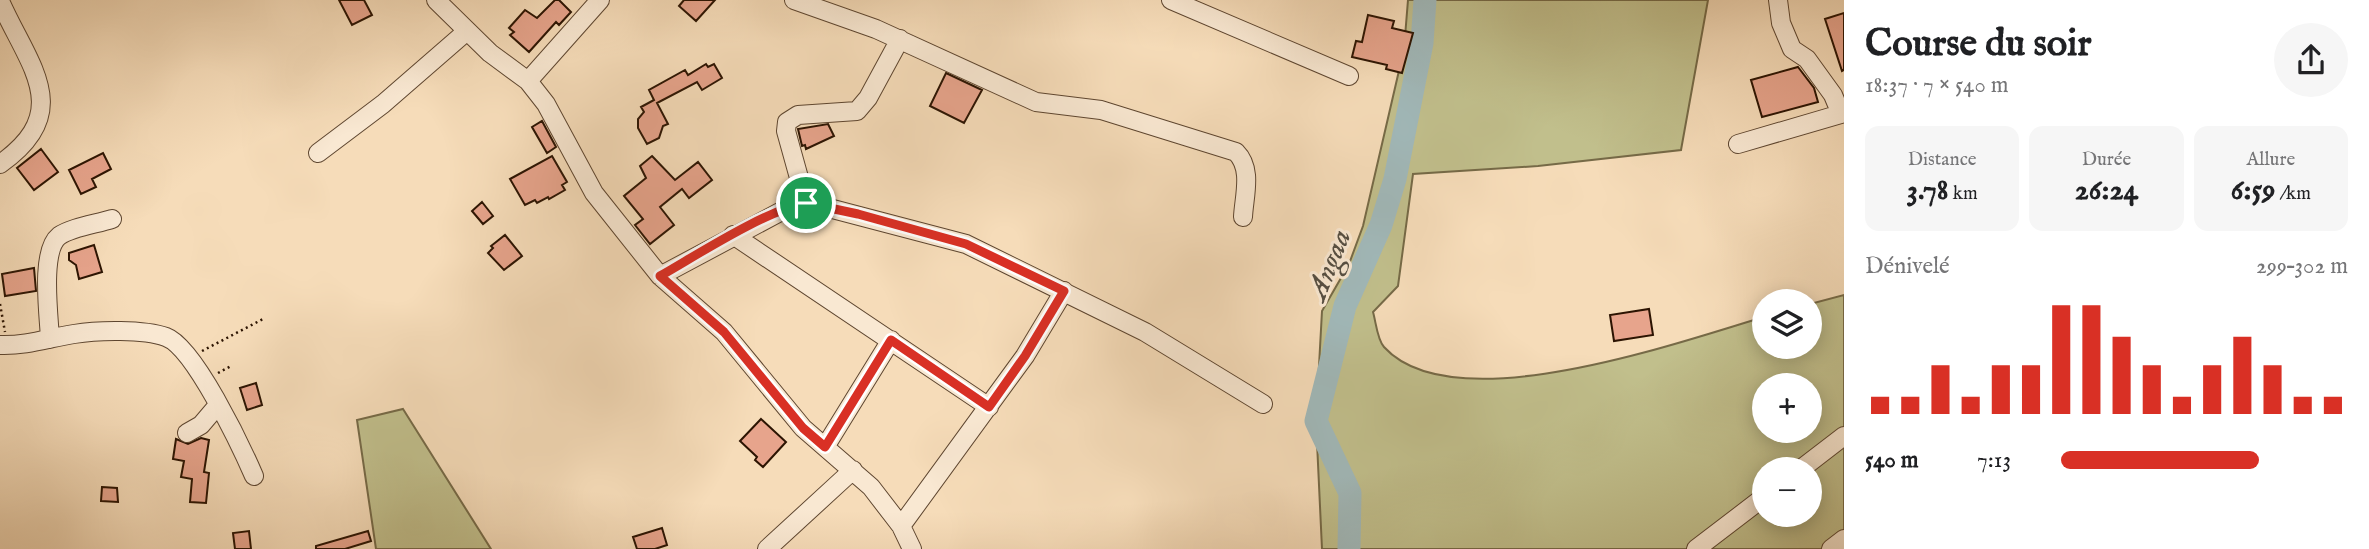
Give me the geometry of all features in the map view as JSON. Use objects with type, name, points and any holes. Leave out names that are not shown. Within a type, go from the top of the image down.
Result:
[{"type":"street","points":[[436,0],[467,32],[528,81],[546,104],[594,193],[660,276],[724,332],[803,428],[871,487],[901,526],[912,549]]},
{"type":"street","points":[[528,81],[600,0]]},
{"type":"street","points":[[794,0],[900,40],[1035,102],[1101,110],[1236,152],[1247,170],[1242,217]]},
{"type":"street","points":[[1171,0],[1349,76]]},
{"type":"street","points":[[1738,144],[1843,114],[1833,94],[1807,59],[1792,49],[1781,23],[1778,0]]},
{"type":"street","points":[[0,1],[7,34],[34,67],[41,96],[38,118],[30,138],[0,163]]},
{"type":"street","points":[[318,152],[411,81],[467,32]]},
{"type":"street","points":[[806,203],[786,131],[787,122],[798,115],[857,111],[868,97],[900,40]]},
{"type":"street","points":[[660,276],[793,205],[806,203],[858,214],[966,244],[1145,332],[1262,404]]},
{"type":"street","points":[[50,339],[48,262],[52,244],[61,235],[112,219]]},
{"type":"street","points":[[733,235],[989,407]]},
{"type":"street","points":[[901,526],[1025,356],[1064,291]]},
{"type":"street","points":[[4,345],[93,332],[167,337],[189,356],[218,405],[254,476]]},
{"type":"street","points":[[825,447],[891,340]]},
{"type":"street","points":[[187,433],[201,425],[218,405]]},
{"type":"street","points":[[1817,457],[1844,436]]},
{"type":"street","points":[[766,549],[853,470]]},
{"type":"street","points":[[1696,549],[1752,506]]},
{"type":"street","points":[[1831,549],[1844,539]]},
{"type":"path","points":[[0,304],[4,345]]},
{"type":"path","points":[[189,356],[265,318]]},
{"type":"shaded area","points":[[1408,0],[1708,0],[1681,150],[1538,166],[1413,174],[1398,286],[1373,312],[1377,330],[1384,347],[1417,369],[1461,378],[1512,377],[1568,370],[1625,358],[1752,321],[1752,359],[1822,359],[1822,301],[1844,295],[1844,549],[1322,549],[1316,421],[1322,311],[1349,264],[1363,226],[1404,49]]},
{"type":"shaded area","points":[[403,409],[491,549],[376,549],[357,420]]},
{"type":"building","points":[[339,0],[364,0],[372,15],[352,25]]},
{"type":"building","points":[[555,0],[559,0],[571,12],[559,25],[556,22],[529,52],[510,35],[514,32],[509,28],[525,10],[537,18]]},
{"type":"building","points":[[684,0],[715,0],[696,21],[679,6]]},
{"type":"building","points":[[1844,13],[1844,70],[1842,71],[1825,19]]},
{"type":"building","points":[[1368,15],[1394,21],[1392,28],[1413,33],[1402,73],[1386,69],[1387,65],[1352,57],[1356,41],[1362,42]]},
{"type":"building","points":[[706,64],[708,67],[714,64],[722,78],[702,90],[697,82],[657,103],[668,124],[663,126],[659,138],[647,144],[638,128],[638,119],[644,112],[641,107],[654,100],[649,90],[685,70],[688,75]]},
{"type":"building","points":[[1798,67],[1814,88],[1818,102],[1762,117],[1751,80]]},
{"type":"building","points":[[946,73],[982,90],[964,123],[930,106]]},
{"type":"building","points":[[542,121],[556,147],[547,153],[532,127]]},
{"type":"building","points":[[828,124],[834,136],[806,149],[805,145],[802,146],[798,129]]},
{"type":"building","points":[[41,149],[58,172],[34,190],[17,168]]},
{"type":"building","points":[[103,153],[111,169],[92,179],[96,187],[81,194],[69,170]]},
{"type":"building","points":[[552,156],[567,182],[562,185],[565,190],[549,199],[548,197],[537,203],[535,200],[525,205],[510,179]]},
{"type":"building","points":[[652,156],[675,180],[698,162],[712,180],[689,198],[682,189],[660,207],[674,225],[650,244],[635,225],[643,219],[624,196],[646,178],[640,166]]},
{"type":"building","points":[[482,202],[493,216],[483,224],[472,211]]},
{"type":"building","points":[[505,235],[522,256],[504,270],[488,253],[493,248],[491,246]]},
{"type":"building","points":[[94,245],[102,272],[79,279],[76,265],[69,260],[69,253]]},
{"type":"building","points":[[34,268],[36,291],[5,296],[2,274]]},
{"type":"building","points":[[1649,309],[1653,335],[1614,341],[1610,315]]},
{"type":"building","points":[[256,383],[262,405],[247,410],[240,388]]},
{"type":"building","points":[[761,419],[786,442],[763,467],[755,460],[757,457],[740,441]]},
{"type":"building","points":[[201,438],[209,440],[204,472],[209,473],[206,503],[190,502],[192,479],[181,477],[184,461],[173,459],[176,439],[188,444]]},
{"type":"building","points":[[102,487],[117,488],[118,502],[101,501]]},
{"type":"building","points":[[662,528],[667,545],[655,549],[637,549],[633,537]]},
{"type":"building","points":[[249,531],[251,549],[235,549],[233,533]]},
{"type":"building","points":[[368,531],[371,541],[345,549],[316,549],[316,546]]},
{"type":"waterway","name":"Angaa","points":[[1349,549],[1350,493],[1316,421],[1345,306],[1381,225],[1395,179],[1422,43],[1425,0]]},
{"type":"route","points":[[806,203],[858,214],[966,244],[1064,291],[1025,356],[989,407],[891,340],[825,447],[803,428],[724,332],[660,276],[793,205],[806,203]]}]
